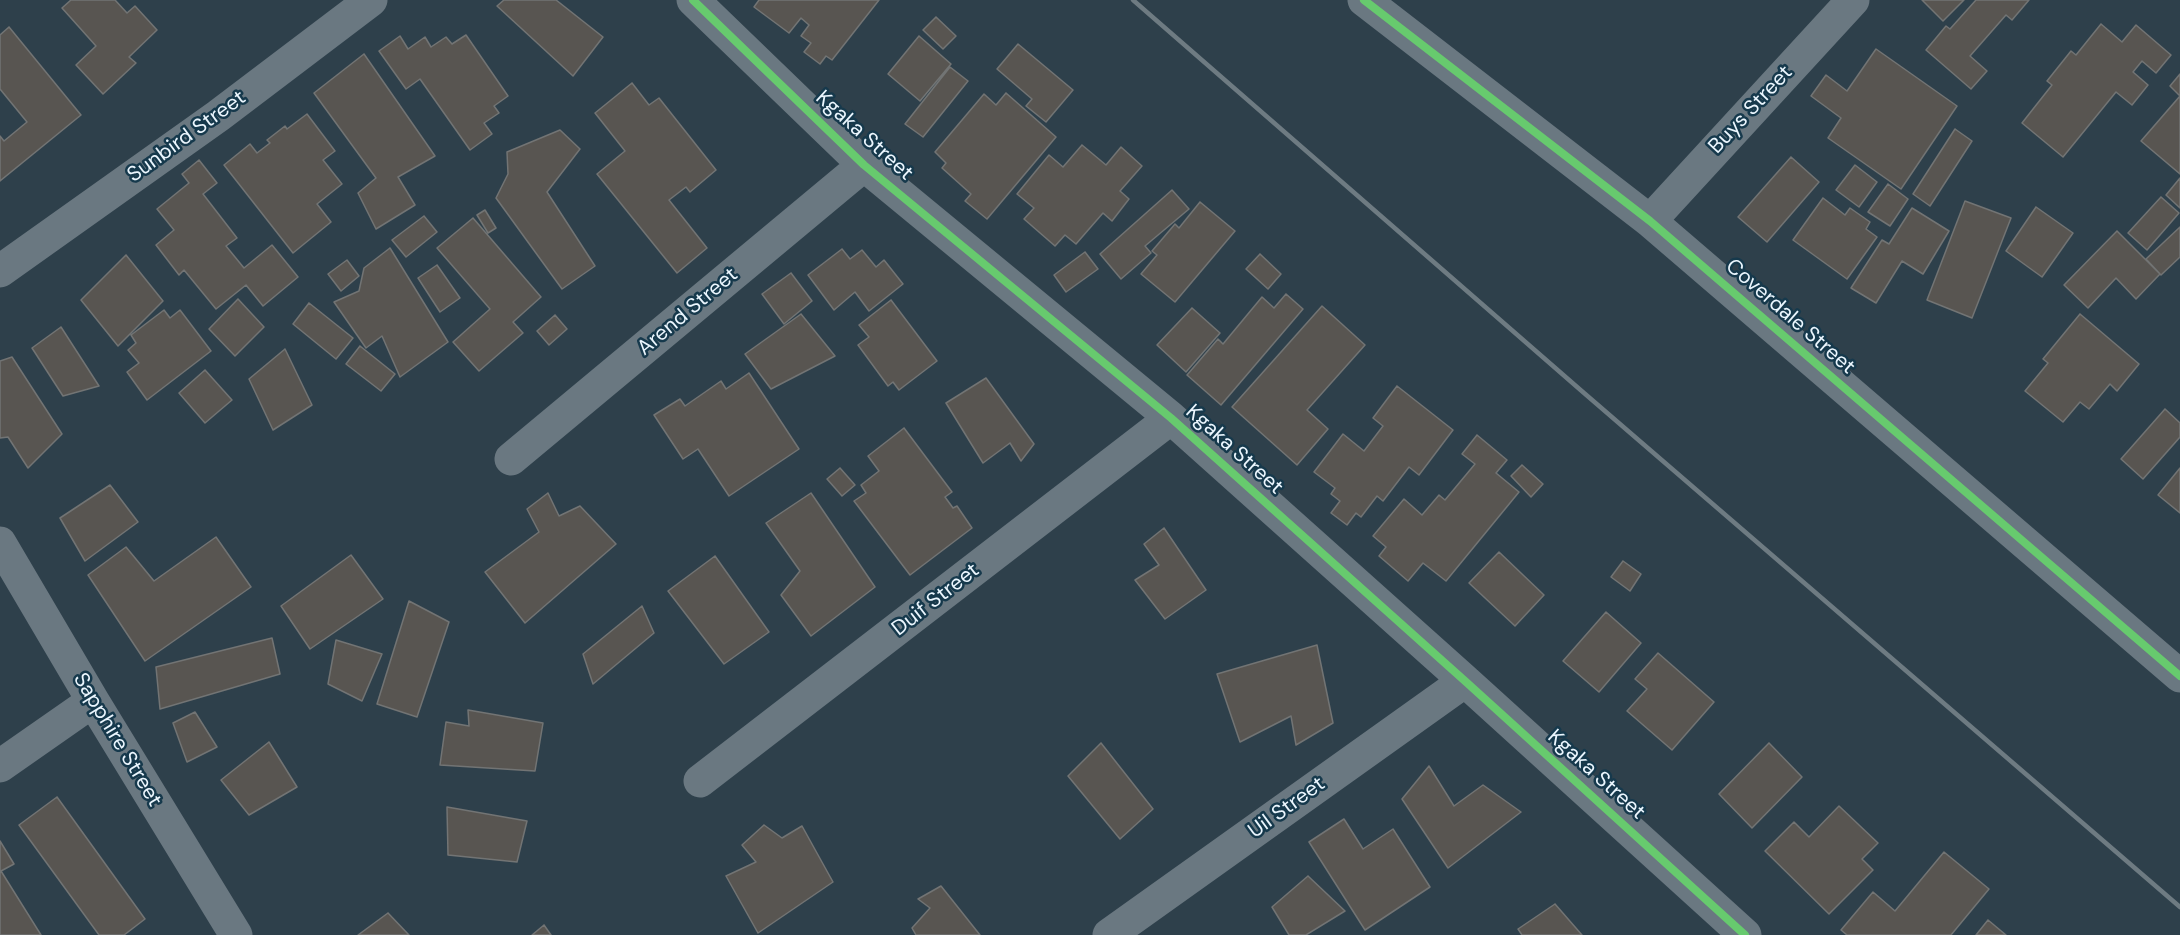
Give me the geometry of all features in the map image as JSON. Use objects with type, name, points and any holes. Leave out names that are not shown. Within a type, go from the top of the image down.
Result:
[{"type":"street","name":"Sunbird Street","points":[[0,271],[218,116],[371,0]]},
{"type":"street","name":"Kgaka Street","points":[[693,0],[864,165],[1171,418],[1745,935]]},
{"type":"street","name":"Coverdale Street","points":[[1364,0],[1650,220],[2180,676]]},
{"type":"street","name":"Buys Street","points":[[1650,220],[1853,0]]},
{"type":"street","name":"Arend Street","points":[[511,459],[864,165]]},
{"type":"street","name":"Duif Street","points":[[700,781],[1171,418]]},
{"type":"street","name":"Sapphire Street","points":[[0,543],[93,701],[236,935]]},
{"type":"street","name":"Uil Street","points":[[1109,935],[1465,681]]},
{"type":"street","points":[[0,766],[93,701]]},
{"type":"building","points":[[71,0],[115,0],[127,13],[135,6],[157,30],[129,57],[136,63],[103,94],[76,65],[96,46],[62,8]]},
{"type":"building","points":[[504,0],[556,0],[603,37],[573,76],[497,6]]},
{"type":"building","points":[[759,0],[879,0],[832,60],[826,56],[820,64],[804,52],[811,43],[801,36],[809,25],[801,18],[789,33],[754,7]]},
{"type":"building","points":[[1922,0],[1964,0],[1943,21]]},
{"type":"building","points":[[1976,0],[2029,0],[2012,20],[2006,15],[1970,56],[1987,71],[1971,89],[1926,50],[1946,26],[1950,29]]},
{"type":"building","points":[[936,17],[956,36],[943,49],[923,30]]},
{"type":"building","points":[[2101,24],[2122,42],[2136,25],[2171,55],[2156,73],[2142,61],[2133,72],[2148,85],[2132,105],[2116,92],[2063,157],[2022,123],[2052,85],[2047,81],[2071,51],[2076,55]]},
{"type":"building","points":[[9,27],[81,115],[0,181],[0,136],[4,141],[27,122],[0,89],[0,35]]},
{"type":"building","points":[[466,35],[508,96],[494,106],[499,113],[484,123],[492,134],[470,150],[420,79],[406,89],[379,51],[400,36],[408,49],[425,37],[431,47],[446,37],[452,44]]},
{"type":"building","points":[[919,36],[951,64],[920,101],[888,74]]},
{"type":"building","points":[[1018,44],[1073,90],[1046,122],[1026,106],[1032,99],[997,69]]},
{"type":"building","points":[[1876,49],[1957,106],[1901,189],[1828,138],[1841,118],[1811,96],[1826,75],[1847,91]]},
{"type":"building","points":[[364,54],[435,156],[398,177],[415,205],[376,229],[358,193],[376,178],[314,93]]},
{"type":"building","points":[[950,67],[968,81],[923,137],[905,124]]},
{"type":"building","points":[[2180,74],[2180,96],[2170,86]]},
{"type":"building","points":[[632,83],[649,105],[659,98],[716,170],[690,192],[686,187],[669,200],[707,248],[677,273],[597,174],[625,151],[595,113]]},
{"type":"building","points":[[1006,93],[1056,137],[987,219],[965,201],[971,194],[942,168],[946,163],[935,152],[984,94],[996,105]]},
{"type":"building","points":[[2180,96],[2180,174],[2141,141]]},
{"type":"building","points":[[307,114],[335,151],[323,160],[342,184],[317,204],[331,222],[293,253],[224,165],[250,144],[257,153],[270,143],[267,140],[285,126],[287,129]]},
{"type":"building","points":[[1955,129],[1972,141],[1930,206],[1913,194]]},
{"type":"building","points":[[560,130],[580,149],[547,192],[595,266],[562,289],[496,198],[508,174],[507,152]]},
{"type":"building","points":[[1082,145],[1106,165],[1121,147],[1142,166],[1120,191],[1129,199],[1112,221],[1103,213],[1076,244],[1065,235],[1055,246],[1024,219],[1034,208],[1017,194],[1049,155],[1063,167]]},
{"type":"building","points":[[1791,157],[1819,182],[1767,242],[1738,217]]},
{"type":"building","points":[[199,160],[217,183],[203,194],[237,238],[226,246],[244,268],[272,245],[298,277],[263,306],[246,285],[216,309],[184,270],[179,275],[156,245],[174,230],[157,209],[189,183],[182,174]]},
{"type":"building","points":[[1855,165],[1877,182],[1859,207],[1836,190]]},
{"type":"building","points":[[2180,178],[2180,208],[2166,195]]},
{"type":"building","points":[[1888,184],[1908,199],[1890,226],[1868,212]]},
{"type":"building","points":[[1172,190],[1189,209],[1145,246],[1151,253],[1121,279],[1100,254]]},
{"type":"building","points":[[2161,197],[2179,213],[2147,250],[2128,233]]},
{"type":"building","points":[[1823,198],[1845,215],[1850,208],[1870,222],[1866,229],[1877,237],[1847,279],[1793,240]]},
{"type":"building","points":[[1965,201],[2011,218],[1972,318],[1927,300]]},
{"type":"building","points":[[1200,202],[1235,231],[1175,302],[1141,274],[1157,255],[1152,251],[1175,224],[1179,228]]},
{"type":"building","points":[[2036,207],[2073,233],[2042,277],[2006,251]]},
{"type":"building","points":[[1912,208],[1949,231],[1923,274],[1902,261],[1876,303],[1851,288],[1882,240],[1889,244]]},
{"type":"building","points":[[485,210],[496,228],[488,233],[477,215]]},
{"type":"building","points":[[424,216],[437,232],[406,257],[392,240]]},
{"type":"building","points":[[473,218],[541,297],[513,322],[523,333],[479,371],[453,342],[490,309],[437,248]]},
{"type":"building","points":[[2180,227],[2180,257],[2161,275],[2146,259]]},
{"type":"building","points":[[2117,231],[2160,274],[2136,299],[2116,278],[2088,308],[2064,285]]},
{"type":"building","points":[[390,248],[448,342],[400,377],[382,336],[366,348],[334,302],[359,291],[364,268]]},
{"type":"building","points":[[842,249],[850,259],[862,250],[876,267],[884,260],[903,284],[869,311],[855,292],[834,310],[808,275]]},
{"type":"building","points":[[1085,252],[1098,269],[1066,292],[1054,275]]},
{"type":"building","points":[[1260,254],[1281,274],[1268,289],[1246,269]]},
{"type":"building","points":[[126,255],[163,301],[118,346],[81,300]]},
{"type":"building","points":[[347,260],[359,276],[341,291],[328,274]]},
{"type":"building","points":[[437,265],[460,298],[440,312],[418,278]]},
{"type":"building","points":[[791,273],[812,301],[784,324],[762,294]]},
{"type":"building","points":[[1286,294],[1303,309],[1221,405],[1187,375],[1218,339],[1223,344],[1262,297],[1274,308]]},
{"type":"building","points":[[238,299],[264,327],[235,356],[209,329]]},
{"type":"building","points":[[891,300],[937,361],[899,390],[893,382],[888,386],[858,345],[869,337],[859,325]]},
{"type":"building","points":[[309,303],[353,338],[336,359],[293,324]]},
{"type":"building","points":[[1322,306],[1365,345],[1307,410],[1328,429],[1297,465],[1232,407]]},
{"type":"building","points":[[1192,308],[1220,333],[1186,372],[1157,345]]},
{"type":"building","points":[[164,310],[170,318],[180,310],[211,351],[147,400],[127,372],[139,363],[128,350],[136,343],[131,335]]},
{"type":"building","points":[[801,314],[835,356],[771,389],[745,354]]},
{"type":"building","points":[[2080,314],[2139,364],[2117,391],[2110,384],[2089,409],[2080,402],[2063,422],[2025,391],[2048,363],[2043,359]]},
{"type":"building","points":[[555,315],[567,329],[549,345],[537,331]]},
{"type":"building","points":[[61,327],[99,386],[63,396],[32,348]]},
{"type":"building","points":[[360,346],[395,374],[381,391],[346,364]]},
{"type":"building","points":[[285,349],[312,405],[273,430],[249,379]]},
{"type":"building","points":[[12,357],[62,434],[28,468],[8,437],[0,438],[0,361]]},
{"type":"building","points":[[205,370],[232,400],[205,423],[179,393]]},
{"type":"building","points":[[749,373],[799,449],[729,496],[698,449],[683,459],[654,415],[680,399],[685,406],[721,381],[726,389]]},
{"type":"building","points":[[986,378],[1034,444],[1021,461],[1010,443],[983,463],[946,403]]},
{"type":"building","points":[[1397,386],[1453,430],[1419,475],[1409,467],[1383,501],[1377,496],[1361,517],[1356,513],[1347,525],[1331,513],[1340,501],[1331,494],[1335,488],[1314,472],[1343,434],[1364,451],[1383,426],[1373,418]]},
{"type":"building","points":[[2165,409],[2180,423],[2180,437],[2143,479],[2121,459]]},
{"type":"building","points":[[904,428],[952,492],[945,497],[953,508],[957,506],[972,528],[910,575],[854,501],[866,493],[861,485],[879,471],[868,456]]},
{"type":"building","points":[[1477,435],[1507,460],[1496,473],[1519,492],[1446,581],[1423,563],[1408,581],[1379,556],[1386,547],[1373,536],[1404,499],[1422,515],[1439,495],[1445,500],[1475,464],[1462,454]]},
{"type":"building","points":[[1522,465],[1543,484],[1531,497],[1511,476]]},
{"type":"building","points":[[840,468],[855,485],[842,496],[827,479]]},
{"type":"building","points":[[2180,468],[2180,513],[2158,495]]},
{"type":"building","points":[[110,485],[138,522],[85,561],[60,518]]},
{"type":"building","points":[[548,493],[559,516],[580,506],[616,544],[525,623],[485,572],[539,532],[527,509]]},
{"type":"building","points":[[811,493],[875,587],[811,636],[781,595],[800,571],[766,523]]},
{"type":"building","points":[[1164,528],[1206,590],[1165,619],[1135,580],[1159,565],[1144,544]]},
{"type":"building","points":[[216,537],[251,587],[145,661],[88,575],[126,547],[154,581]]},
{"type":"building","points":[[1499,552],[1544,595],[1515,626],[1469,583]]},
{"type":"building","points":[[351,555],[383,599],[310,649],[281,606]]},
{"type":"building","points":[[715,556],[769,632],[724,664],[668,591]]},
{"type":"building","points":[[1623,561],[1641,574],[1630,591],[1611,577]]},
{"type":"building","points":[[409,601],[449,622],[417,717],[377,704]]},
{"type":"building","points":[[642,606],[654,633],[593,684],[583,654]]},
{"type":"building","points":[[1606,612],[1641,643],[1599,692],[1563,661]]},
{"type":"building","points":[[272,638],[280,674],[160,709],[156,667]]},
{"type":"building","points":[[336,640],[382,654],[362,701],[328,684]]},
{"type":"building","points":[[1317,645],[1333,723],[1296,745],[1291,716],[1240,742],[1217,674]]},
{"type":"building","points":[[1658,653],[1714,702],[1672,750],[1627,711],[1647,689],[1635,679]]},
{"type":"building","points":[[468,710],[543,723],[535,771],[440,765],[446,722],[469,726]]},
{"type":"building","points":[[195,712],[217,747],[187,762],[173,723]]},
{"type":"building","points":[[269,742],[297,787],[249,815],[221,780]]},
{"type":"building","points":[[1101,743],[1153,809],[1120,839],[1068,776]]},
{"type":"building","points":[[1769,743],[1802,777],[1752,828],[1719,794]]},
{"type":"building","points":[[1429,766],[1454,806],[1483,785],[1521,812],[1448,868],[1402,799]]},
{"type":"building","points":[[57,797],[145,919],[124,935],[99,935],[19,825]]},
{"type":"building","points":[[1839,806],[1878,843],[1862,859],[1873,870],[1829,914],[1765,851],[1794,822],[1809,837]]},
{"type":"building","points":[[447,807],[527,821],[517,862],[448,855]]},
{"type":"building","points":[[1344,819],[1363,849],[1393,829],[1430,887],[1365,930],[1309,842]]},
{"type":"building","points":[[764,825],[782,838],[802,826],[833,882],[758,933],[726,876],[756,862],[742,845]]},
{"type":"building","points":[[0,841],[14,864],[1,871],[41,935],[0,935]]},
{"type":"building","points":[[1944,852],[1989,889],[1951,935],[1847,935],[1841,930],[1873,892],[1895,911]]},
{"type":"building","points":[[1308,876],[1345,911],[1306,935],[1289,935],[1272,907]]},
{"type":"building","points":[[941,886],[980,935],[916,935],[912,928],[930,908],[918,899]]},
{"type":"building","points":[[1555,904],[1582,935],[1522,935],[1518,929]]},
{"type":"building","points":[[388,913],[409,935],[358,935]]},
{"type":"building","points":[[1988,920],[2006,935],[1976,935]]},
{"type":"building","points":[[544,925],[551,935],[532,935]]},
{"type":"railway","points":[[1133,0],[2180,907]]},
{"type":"cycle path","points":[[693,0],[864,165],[1171,418],[1745,935]]},
{"type":"cycle path","points":[[1364,0],[1650,221],[2180,676]]}]
